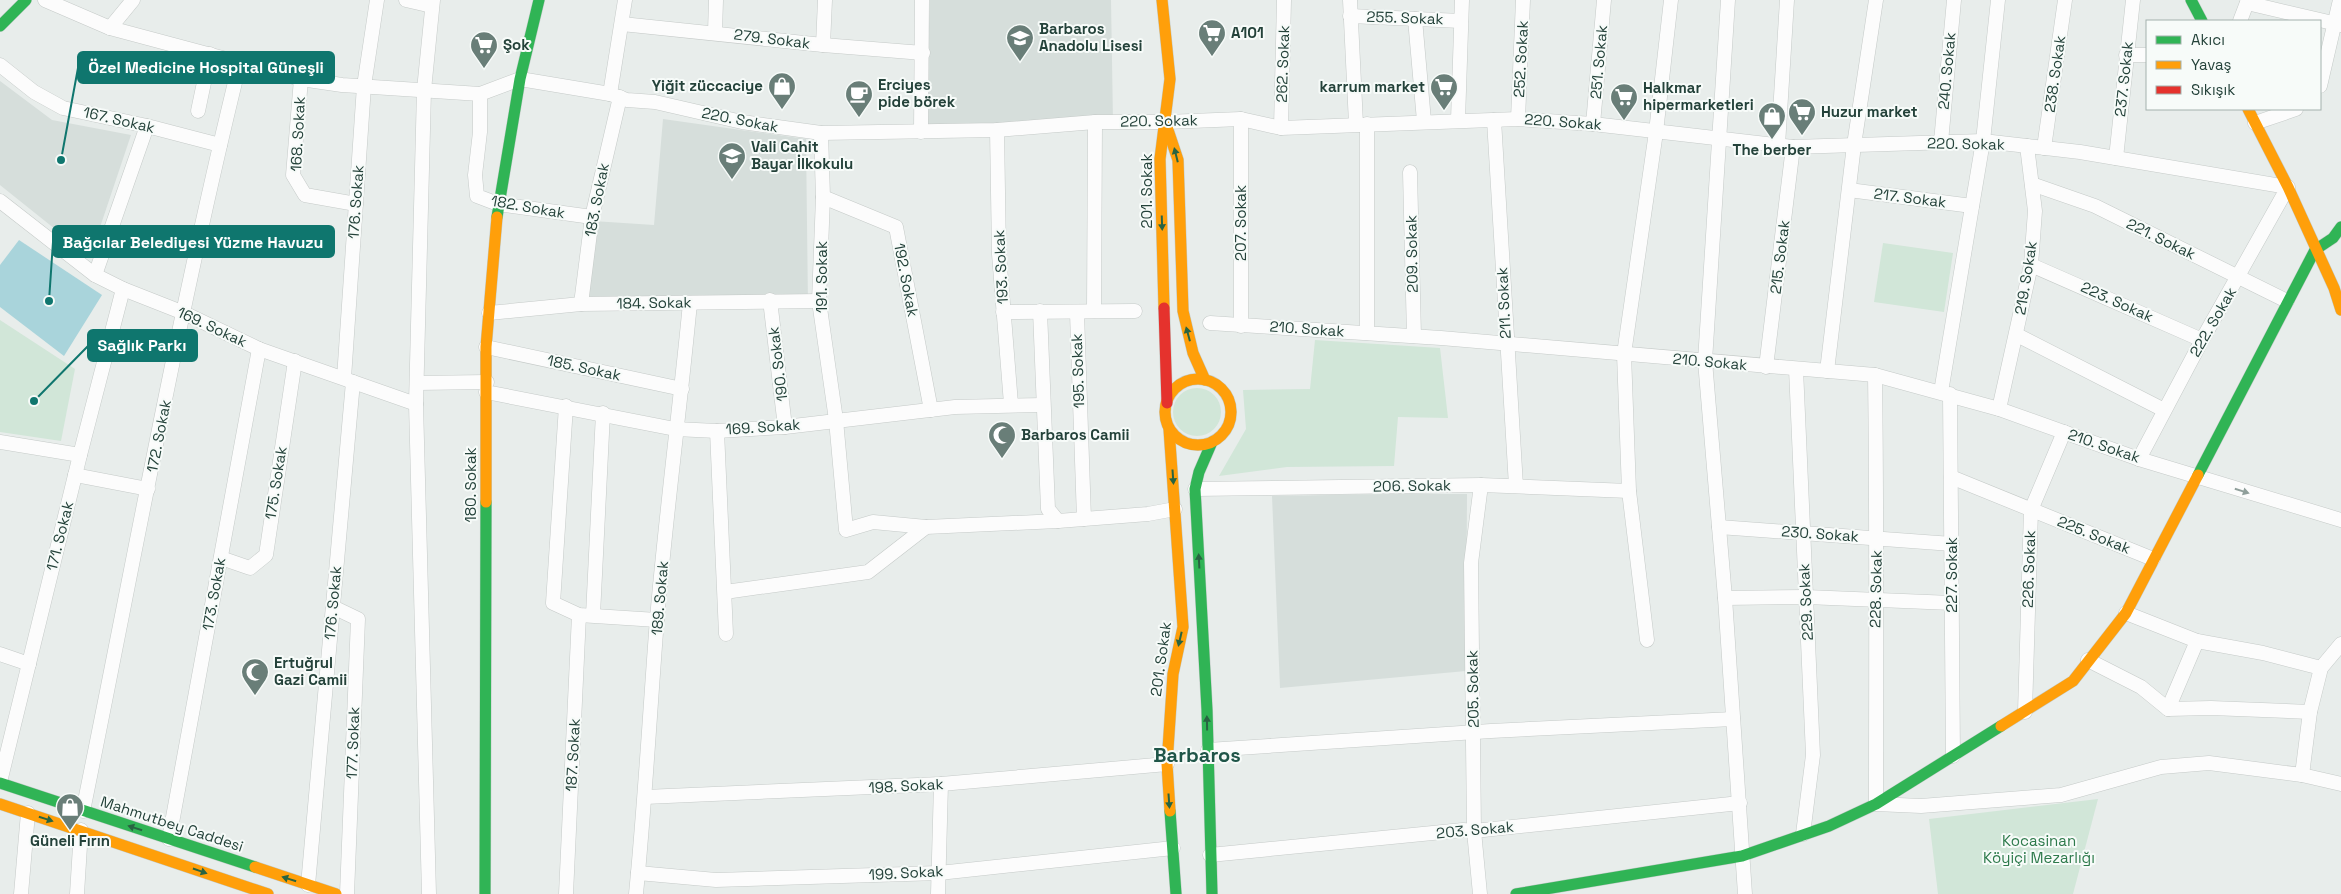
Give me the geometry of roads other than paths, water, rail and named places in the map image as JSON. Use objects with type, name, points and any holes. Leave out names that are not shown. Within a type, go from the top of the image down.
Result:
[{"type":"street","points":[[0,26],[26,0]]},
{"type":"street","points":[[45,0],[110,28],[301,79],[364,86],[480,94],[520,79]]},
{"type":"street","points":[[110,28],[133,0]]},
{"type":"street","name":"176. Sokak","points":[[308,885],[333,607],[364,86],[377,0]]},
{"type":"street","points":[[406,0],[433,3],[424,90],[416,404],[429,894]]},
{"type":"street","name":"180. Sokak","points":[[485,894],[487,701],[486,347],[498,204],[520,79],[539,0]]},
{"type":"street","name":"183. Sokak","points":[[581,304],[592,217],[615,95],[625,0]]},
{"type":"street","points":[[715,32],[716,0]]},
{"type":"street","points":[[823,45],[824,0]]},
{"type":"street","points":[[921,132],[922,0]]},
{"type":"street","points":[[1162,0],[1170,79],[1166,122]]},
{"type":"street","name":"262. Sokak","points":[[1281,128],[1284,0]]},
{"type":"street","points":[[1350,0],[1361,124],[1367,333]]},
{"type":"street","points":[[1458,120],[1462,0]]},
{"type":"street","name":"252. Sokak","points":[[1518,119],[1523,0]]},
{"type":"street","name":"251. Sokak","points":[[1593,124],[1604,0]]},
{"type":"street","points":[[1647,640],[1629,492],[1624,354],[1656,132],[1671,0]]},
{"type":"street","points":[[1728,0],[1704,361],[1725,598],[1745,894]]},
{"type":"street","points":[[1778,145],[1787,0]]},
{"type":"street","points":[[1827,371],[1854,145],[1876,0]]},
{"type":"street","name":"240. Sokak","points":[[1941,142],[1954,0]]},
{"type":"street","name":"227. Sokak","points":[[1953,756],[1951,477],[1946,393],[1982,141],[1998,0]]},
{"type":"street","name":"238. Sokak","points":[[2044,148],[2065,0]]},
{"type":"street","name":"237. Sokak","points":[[2116,158],[2133,0]]},
{"type":"street","points":[[2191,0],[2201,20]]},
{"type":"street","points":[[2321,83],[2338,24],[2340,0]]},
{"type":"street","points":[[2240,20],[2248,2],[2338,24]]},
{"type":"street","name":"255. Sokak","points":[[1350,16],[1461,21]]},
{"type":"street","points":[[1415,19],[1424,121]]},
{"type":"street","name":"279. Sokak","points":[[622,24],[715,32],[823,45],[923,52]]},
{"type":"street","points":[[198,111],[210,54]]},
{"type":"street","points":[[2126,54],[2146,55]]},
{"type":"street","name":"172. Sokak","points":[[83,811],[184,313],[240,62]]},
{"type":"street","name":"167. Sokak","points":[[0,65],[34,92],[63,108],[147,126],[220,145]]},
{"type":"street","name":"168. Sokak","points":[[301,79],[292,175],[305,195],[356,204]]},
{"type":"street","name":"220. Sokak","points":[[520,79],[615,95],[627,100],[655,102],[742,122],[821,133],[997,130],[1095,122],[1241,120],[1281,128],[1424,121],[1518,119],[1593,124],[1793,147],[1982,141],[2116,158],[2288,187]]},
{"type":"street","name":"182. Sokak","points":[[480,94],[480,132],[474,175],[477,196],[498,204],[592,217]]},
{"type":"street","points":[[2248,110],[2288,187],[2315,250],[2334,288],[2341,310]]},
{"type":"street","points":[[2255,123],[2293,110]]},
{"type":"street","name":"207. Sokak","points":[[1241,120],[1241,326]]},
{"type":"street","name":"211. Sokak","points":[[1494,120],[1516,486]]},
{"type":"street","points":[[1094,311],[1095,122]]},
{"type":"street","name":"201. Sokak","points":[[1166,122],[1178,160],[1183,311],[1193,353],[1205,380]]},
{"type":"street","name":"201. Sokak","points":[[1166,122],[1160,159],[1166,419],[1169,429],[1183,627],[1173,674],[1167,764],[1176,894]]},
{"type":"street","points":[[95,275],[147,126]]},
{"type":"street","name":"193. Sokak","points":[[997,130],[999,254],[1011,404]]},
{"type":"street","name":"191. Sokak","points":[[821,133],[823,197],[819,301],[836,420],[846,530],[873,522],[926,527]]},
{"type":"street","name":"219. Sokak","points":[[1999,409],[2017,335],[2031,265],[2035,211],[2027,146]]},
{"type":"street","name":"215. Sokak","points":[[1766,366],[1793,147]]},
{"type":"street","name":"209. Sokak","points":[[1410,172],[1414,336]]},
{"type":"street","name":"221. Sokak","points":[[2032,184],[2095,206],[2287,301]]},
{"type":"street","name":"222. Sokak","points":[[2140,458],[2202,340],[2288,187]]},
{"type":"street","name":"217. Sokak","points":[[1849,190],[1972,206]]},
{"type":"street","name":"192. Sokak","points":[[823,197],[896,227],[931,410]]},
{"type":"street","name":"169. Sokak","points":[[0,201],[95,275],[123,289],[184,313],[259,349],[416,404]]},
{"type":"street","points":[[1516,894],[1742,856],[1830,826],[1876,804],[2073,681],[2126,613],[2315,250],[2338,237]]},
{"type":"street","name":"223. Sokak","points":[[2031,265],[2202,340]]},
{"type":"street","name":"171. Sokak","points":[[0,783],[75,475],[123,289]]},
{"type":"street","name":"184. Sokak","points":[[489,313],[581,304],[770,300],[819,301]]},
{"type":"street","name":"190. Sokak","points":[[770,300],[785,427]]},
{"type":"street","name":"189. Sokak","points":[[636,894],[645,797],[657,620],[675,429],[682,389],[690,303]]},
{"type":"street","points":[[1040,311],[1048,509],[1058,521]]},
{"type":"street","points":[[1003,312],[1077,313],[1135,311]]},
{"type":"street","name":"195. Sokak","points":[[1077,313],[1084,519]]},
{"type":"street","name":"210. Sokak","points":[[1210,323],[1414,336],[1874,375],[1946,393],[1999,409],[2140,458],[2341,520]]},
{"type":"street","points":[[2017,335],[2164,410]]},
{"type":"street","name":"185. Sokak","points":[[486,347],[682,389]]},
{"type":"street","name":"173. Sokak","points":[[169,839],[259,349]]},
{"type":"street","name":"175. Sokak","points":[[220,558],[250,568],[266,555],[295,361]]},
{"type":"street","name":"229. Sokak","points":[[1796,369],[1814,755],[1804,834]]},
{"type":"street","name":"228. Sokak","points":[[1874,375],[1877,538],[1875,600],[1876,804]]},
{"type":"street","points":[[1167,403],[1175,389],[1184,383],[1194,380],[1205,380],[1215,384],[1223,391],[1229,401],[1231,412],[1230,422],[1224,432],[1212,442],[1199,472],[1196,489],[1208,750],[1212,894]]},
{"type":"street","name":"169. Sokak","points":[[417,382],[486,387],[675,429],[717,431],[785,427],[931,410],[1011,404],[1043,405]]},
{"type":"street","points":[[566,406],[552,603],[586,615],[657,620]]},
{"type":"street","name":"187. Sokak","points":[[566,894],[603,413]]},
{"type":"street","points":[[1169,429],[1185,443],[1196,445],[1212,442]]},
{"type":"street","points":[[717,431],[726,634]]},
{"type":"street","name":"226. Sokak","points":[[2025,712],[2032,510],[2064,432]]},
{"type":"street","points":[[0,442],[80,455]]},
{"type":"street","points":[[75,475],[148,489]]},
{"type":"street","name":"225. Sokak","points":[[1951,477],[2153,559]]},
{"type":"street","name":"206. Sokak","points":[[1196,489],[1481,484],[1629,492]]},
{"type":"street","name":"205. Sokak","points":[[1480,894],[1474,831],[1472,564],[1481,484]]},
{"type":"street","points":[[725,592],[868,572],[926,527],[1058,521],[1148,514],[1175,509]]},
{"type":"street","name":"230. Sokak","points":[[1719,527],[1952,544]]},
{"type":"street","points":[[1725,598],[1806,596],[1952,603]]},
{"type":"street","name":"177. Sokak","points":[[333,607],[358,619],[347,894]]},
{"type":"street","points":[[2126,613],[2197,641],[2263,653],[2321,668]]},
{"type":"street","points":[[2168,709],[2197,641]]},
{"type":"street","points":[[2302,775],[2310,712],[2321,668],[2341,644]]},
{"type":"street","points":[[0,654],[29,664]]},
{"type":"street","points":[[2088,660],[2141,687],[2168,709],[2211,708],[2310,712]]},
{"type":"street","points":[[1208,750],[1474,732],[1733,719]]},
{"type":"street","name":"198. Sokak","points":[[645,797],[941,784],[1167,764]]},
{"type":"street","points":[[1876,804],[1921,806],[2061,795],[2161,768],[2209,764],[2302,775],[2341,784]]},
{"type":"street","name":"Mahmutbey Caddesi","points":[[0,783],[336,894]]},
{"type":"street","points":[[938,894],[941,784]]},
{"type":"street","name":"203. Sokak","points":[[1210,855],[1463,830],[1474,831],[1740,803]]},
{"type":"street","points":[[0,804],[268,894]]},
{"type":"street","points":[[21,894],[28,813]]},
{"type":"street","points":[[77,894],[81,830]]},
{"type":"street","name":"199. Sokak","points":[[638,873],[716,880],[938,873],[1173,848]]},
{"type":"water","points":[[19,240],[102,295],[64,356],[0,307],[0,265]]},
{"type":"place","name":"A101","points":[[1212,57]]},
{"type":"place","name":"Barbaros Anadolu Lisesi","points":[[1020,62]]},
{"type":"place","name":"Şok","points":[[484,69]]},
{"type":"place","name":"Yiğit züccaciye","points":[[782,110]]},
{"type":"place","name":"karrum market","points":[[1444,111]]},
{"type":"place","name":"Erciyes pide börek","points":[[859,118]]},
{"type":"place","name":"Halkmar hipermarketleri","points":[[1624,121]]},
{"type":"place","name":"Huzur market","points":[[1802,136]]},
{"type":"place","name":"The berber","points":[[1772,140]]},
{"type":"place","name":"Özel Medicine Hospital Güneşli","points":[[61,160]]},
{"type":"place","name":"Vali Cahit Bayar İlkokulu","points":[[732,180]]},
{"type":"place","name":"Bağcılar Belediyesi Yüzme Havuzu","points":[[49,301]]},
{"type":"place","name":"Sağlık Parkı","points":[[34,401]]},
{"type":"place","name":"Barbaros Camii","points":[[1002,459]]},
{"type":"place","name":"Ertuğrul Gazi Camii","points":[[255,696]]},
{"type":"place","name":"Güneli Fırın","points":[[70,831]]},
{"type":"district","name":"Barbaros","points":[[1197,755]]},
{"type":"park label","name":"Kocasinan Köyiçi Mezarlığı","points":[[2039,850]]}]
